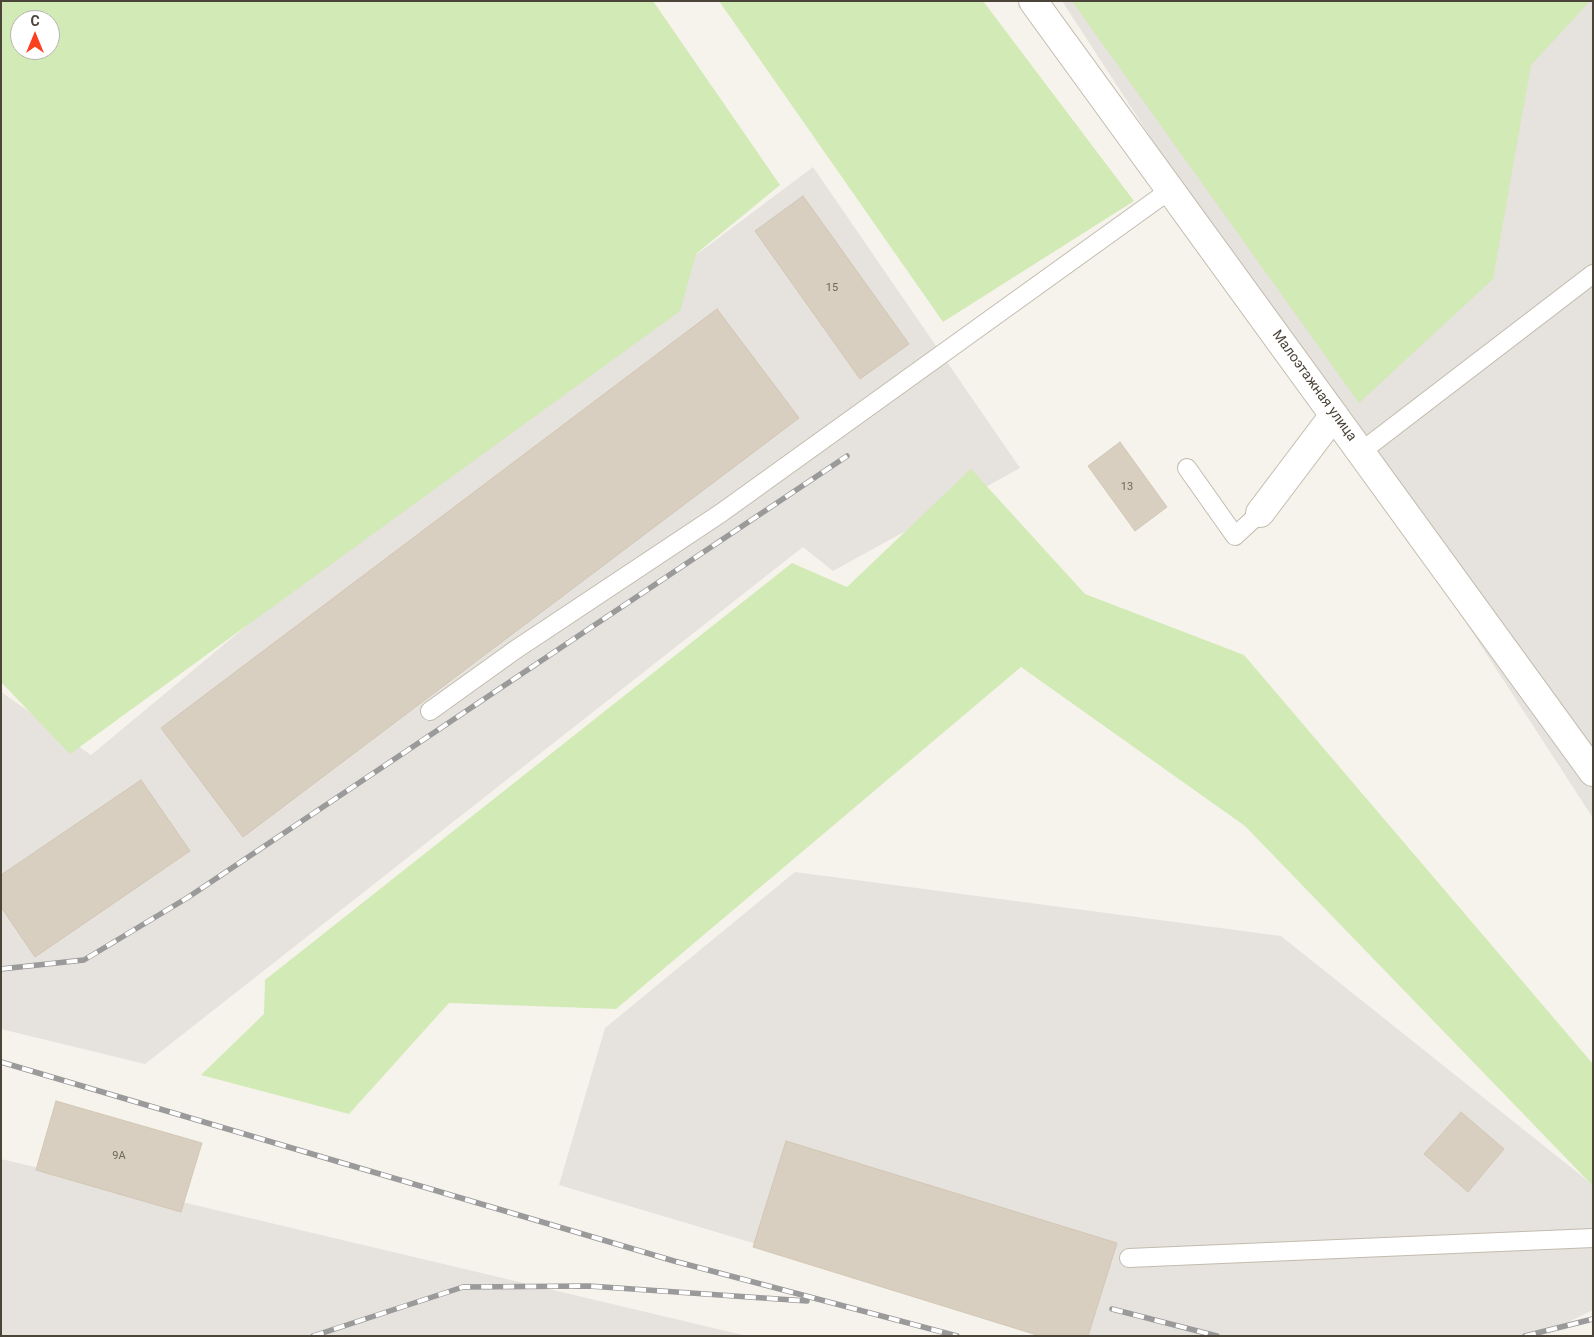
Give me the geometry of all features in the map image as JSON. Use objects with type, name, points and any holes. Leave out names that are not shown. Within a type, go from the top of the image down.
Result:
[{"type":"street","name":"Малоэтажная улица","points":[[1033,1],[1362,451],[1593,772]]},
{"type":"street","points":[[1260,513],[1334,415]]},
{"type":"lane","points":[[430,711],[515,650],[721,513],[1170,190]]},
{"type":"lane","points":[[1362,451],[1593,274]]},
{"type":"lane","points":[[1187,468],[1236,536],[1260,513]]},
{"type":"lane","points":[[1129,1258],[1593,1238]]},
{"type":"shaded area","points":[[1062,1],[1593,1],[1593,818]]},
{"type":"shaded area","points":[[813,167],[1020,468],[833,571],[803,547],[145,1064],[1,1029],[1,692],[91,755],[664,279]]},
{"type":"shaded area","points":[[795,872],[1281,936],[1593,1185],[1593,1310],[1540,1336],[1064,1336],[559,1185],[605,1028]]},
{"type":"shaded area","points":[[1,1159],[747,1336],[1,1336]]},
{"type":"green space","points":[[1,1],[653,1],[780,185],[696,254],[680,311],[70,754],[1,682]]},
{"type":"green space","points":[[719,1],[983,1],[1134,201],[943,322]]},
{"type":"green space","points":[[1072,1],[1590,1],[1531,65],[1493,279],[1359,403]]},
{"type":"green space","points":[[971,469],[1085,594],[1244,655],[1593,1064],[1593,1186],[1245,826],[1021,667],[616,1009],[449,1003],[349,1114],[201,1075],[264,1014],[265,980],[792,563],[847,587]]},
{"type":"building","points":[[803,196],[909,344],[860,379],[755,231]]},
{"type":"building","points":[[717,309],[799,418],[243,837],[161,728]]},
{"type":"building","points":[[1120,442],[1167,507],[1135,531],[1088,466]]},
{"type":"building","points":[[141,780],[190,851],[35,957],[1,907],[1,875]]},
{"type":"building","points":[[56,1101],[202,1143],[181,1212],[36,1170]]},
{"type":"building","points":[[1461,1112],[1504,1149],[1468,1192],[1424,1154]]},
{"type":"building","points":[[786,1141],[1117,1243],[1088,1336],[1040,1336],[753,1247]]},
{"type":"railway","points":[[1,969],[84,960],[187,898],[847,456]]},
{"type":"railway","points":[[1,1062],[674,1261],[957,1336]]},
{"type":"railway","points":[[313,1336],[463,1287],[589,1286],[807,1301]]},
{"type":"railway","points":[[1112,1309],[1217,1336]]},
{"type":"railway","points":[[1525,1336],[1593,1319]]}]
